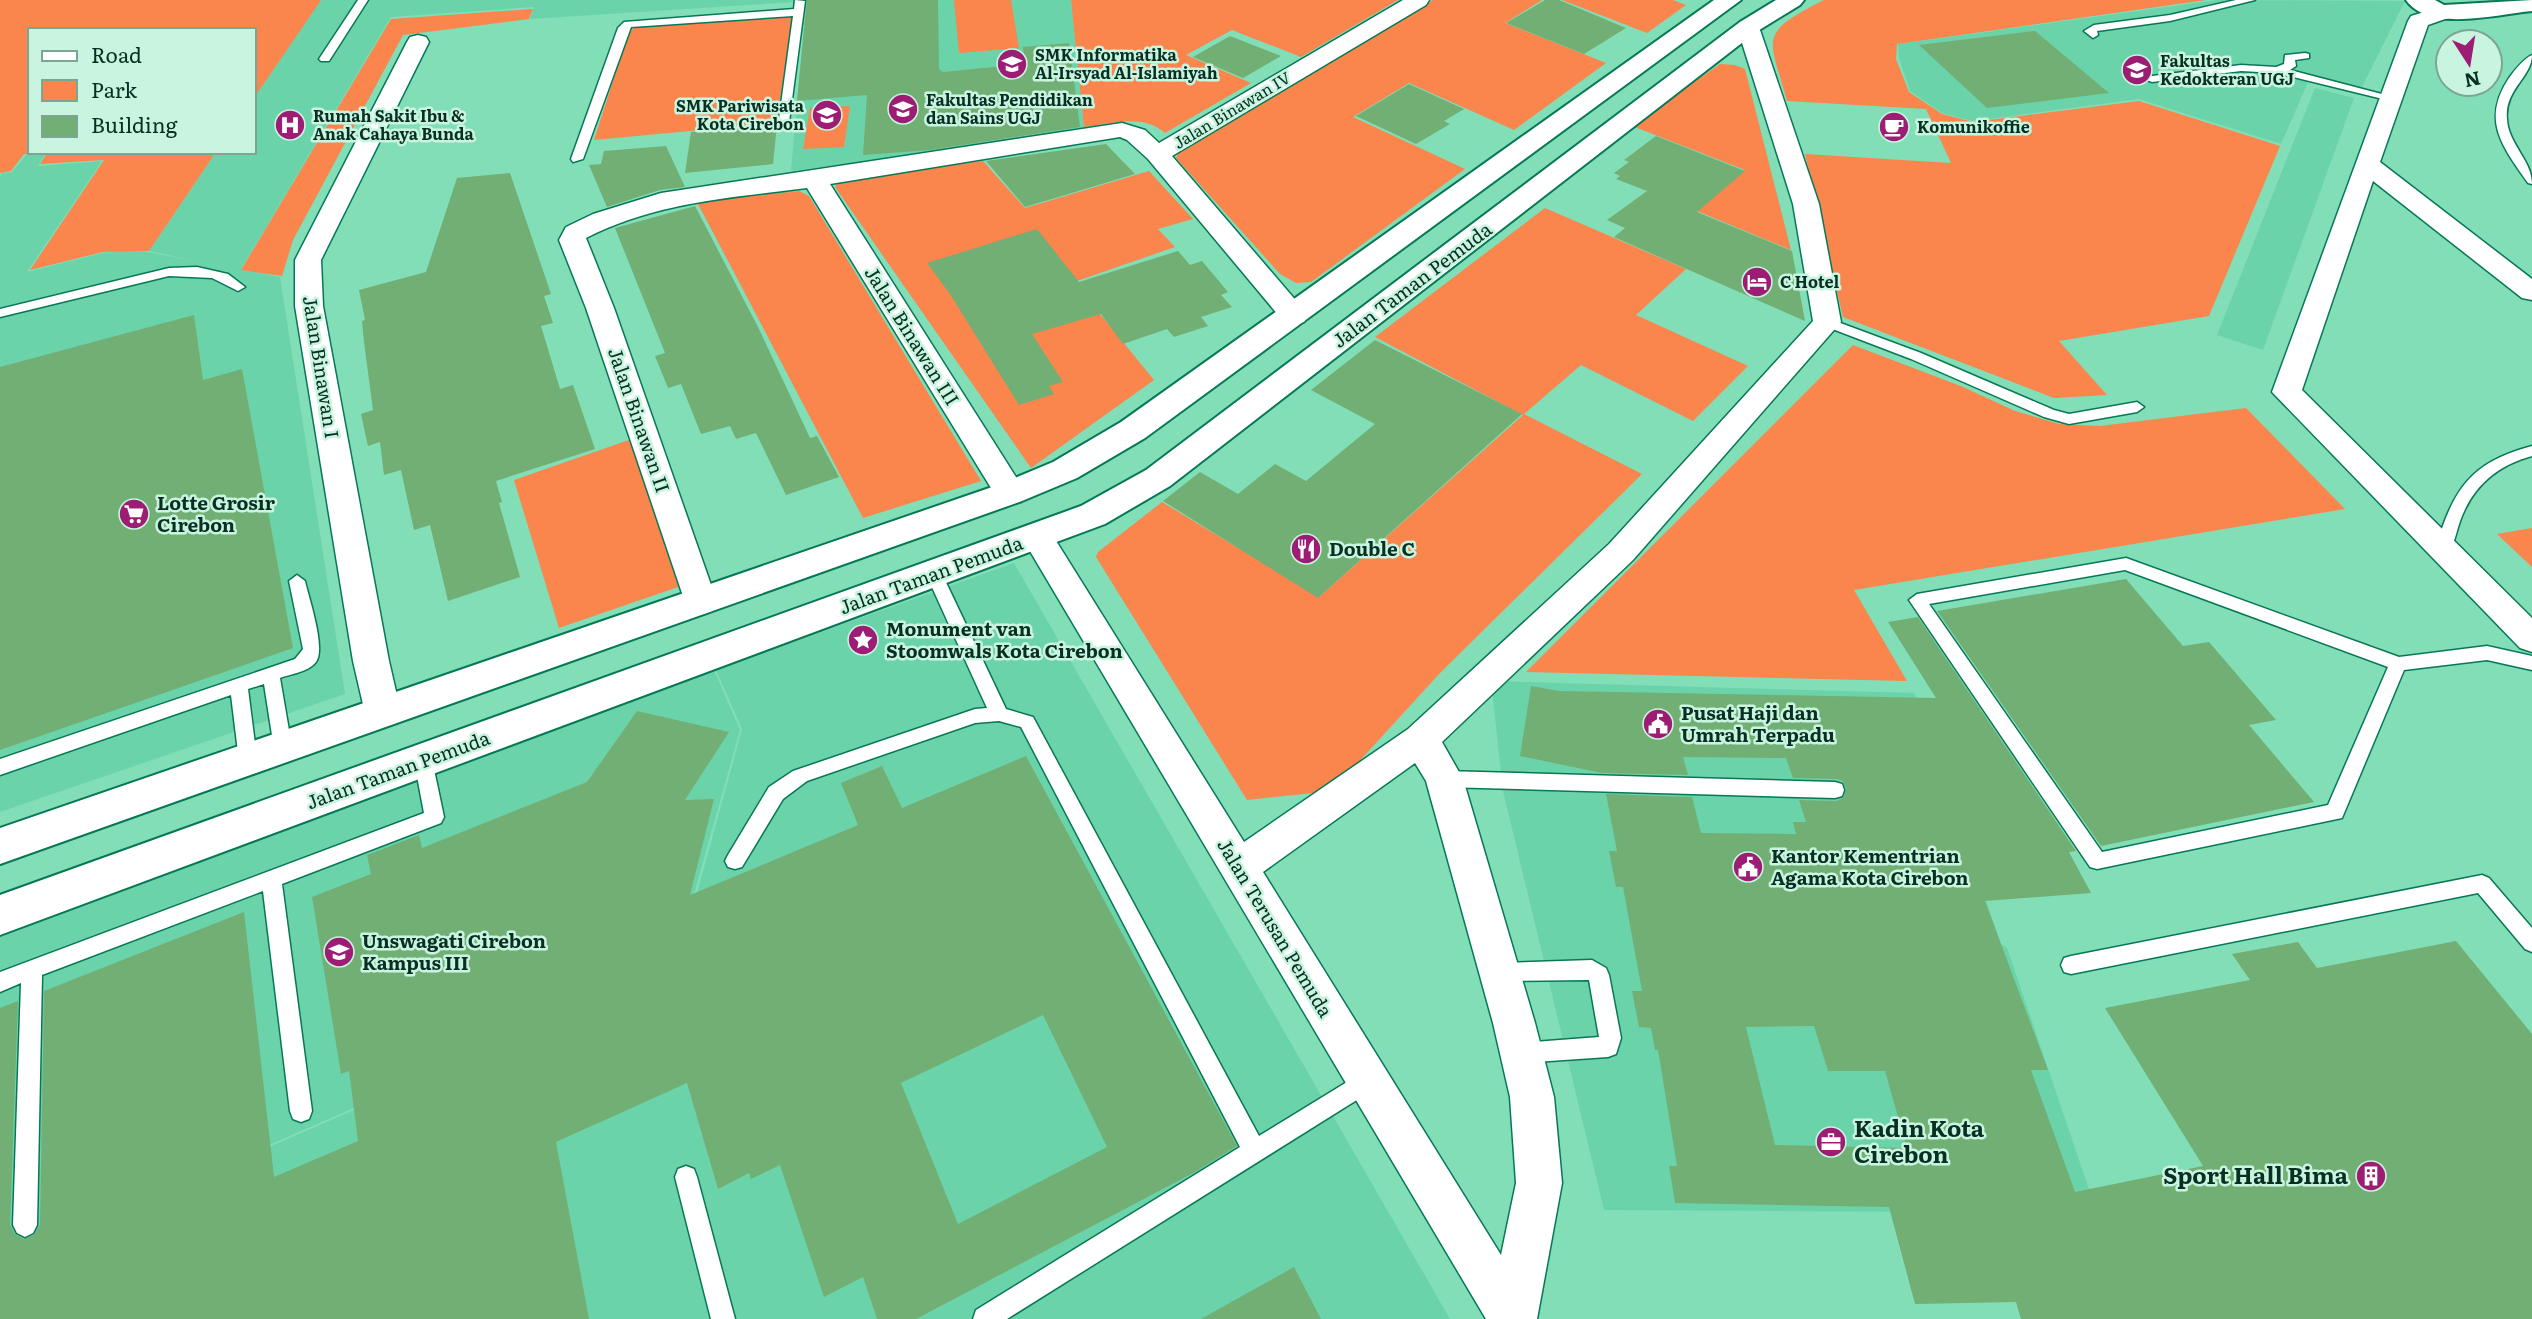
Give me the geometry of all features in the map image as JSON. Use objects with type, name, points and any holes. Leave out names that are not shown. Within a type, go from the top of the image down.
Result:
[{"type":"street","name":"Jalan Binawan IV","points":[[1294,316],[1157,154],[1418,0]]},
{"type":"street","points":[[0,846],[1010,493],[1065,470],[1133,430],[1729,0]]},
{"type":"street","name":"Jalan Taman Pemuda","points":[[0,915],[1093,514],[1158,478],[1748,27],[1793,0]]},
{"type":"street","points":[[2418,0],[2440,13]]},
{"type":"street","points":[[2532,4],[2440,13],[2419,21],[2287,392],[2532,639]]},
{"type":"street","points":[[1239,867],[1421,739],[1622,552],[1827,322],[1806,204],[1748,27]]},
{"type":"street","name":"Jalan Binawan I","points":[[398,707],[371,661],[309,306],[308,260],[418,42]]},
{"type":"street","points":[[814,179],[1122,130],[1136,135],[1157,154]]},
{"type":"street","points":[[2367,164],[2532,292]]},
{"type":"street","name":"Jalan Binawan II","points":[[700,601],[600,308],[572,240],[575,233],[593,222],[692,195],[814,179]]},
{"type":"street","name":"Jalan Binawan III","points":[[814,179],[1010,493]]},
{"type":"street","points":[[1010,493],[1037,536]]},
{"type":"street","points":[[907,529],[934,574]]},
{"type":"street","name":"Jalan Terusan Pemuda","points":[[1037,536],[1513,1319]]},
{"type":"street","points":[[398,707],[424,760]]},
{"type":"street","points":[[1421,739],[1444,779],[1500,972],[1532,1097],[1539,1183],[1513,1319]]},
{"type":"lane","points":[[325,59],[363,0]]},
{"type":"lane","points":[[2093,35],[2089,31],[2094,28],[2170,18],[2250,0]]},
{"type":"lane","points":[[577,159],[623,28],[628,24],[799,6],[785,119]]},
{"type":"lane","points":[[2277,70],[2290,66],[2289,57],[2305,56]]},
{"type":"lane","points":[[2532,58],[2507,88],[2501,104],[2500,126],[2532,180]]},
{"type":"lane","points":[[2145,76],[2152,79],[2241,68],[2277,70],[2391,98]]},
{"type":"lane","points":[[0,313],[169,272],[197,271],[232,281],[238,287]]},
{"type":"lane","points":[[1827,322],[1916,356],[2049,414],[2069,419],[2137,407]]},
{"type":"lane","points":[[2443,549],[2454,511],[2469,487],[2494,463],[2532,451]]},
{"type":"lane","points":[[2398,664],[2335,812],[2097,861],[1917,600],[2126,564],[2398,664],[2487,653],[2532,663]]},
{"type":"lane","points":[[934,574],[999,714]]},
{"type":"lane","points":[[0,767],[301,664],[309,658],[312,649],[297,582]]},
{"type":"lane","points":[[266,754],[271,675]]},
{"type":"lane","points":[[239,686],[266,754]]},
{"type":"lane","points":[[735,861],[776,793],[800,776],[975,716],[999,714],[1018,717],[1030,724],[1255,1153]]},
{"type":"lane","points":[[0,982],[434,817],[424,760]]},
{"type":"lane","points":[[1444,779],[1835,790]]},
{"type":"lane","points":[[271,880],[301,1111]]},
{"type":"lane","points":[[2071,965],[2482,884],[2532,943]]},
{"type":"lane","points":[[1500,972],[1592,969],[1599,975],[1610,1038],[1608,1047],[1521,1054]]},
{"type":"lane","points":[[26,1225],[32,970]]},
{"type":"lane","points":[[985,1319],[1368,1082]]},
{"type":"lane","points":[[686,1177],[723,1319]]},
{"type":"shaded area","points":[[320,0],[794,0],[530,19],[534,7],[391,17],[241,269],[280,277],[345,694],[0,812],[0,177],[2,173],[12,172],[26,155],[45,154],[38,166],[102,161],[27,272],[103,253],[125,251],[196,261],[149,251],[215,154],[256,154],[256,95]]},
{"type":"shaded area","points":[[806,0],[1071,0],[1084,127],[947,151],[791,171]]},
{"type":"shaded area","name":"Fakultas Kedokteran UGJ","points":[[2217,0],[2405,1],[2358,95],[2308,82],[2281,144],[2139,99],[1973,121],[1942,113],[1910,91],[1899,58],[1898,44]]},
{"type":"shaded area","points":[[2315,88],[2354,98],[2263,350],[2217,335]]},
{"type":"shaded area","points":[[1014,563],[1450,1319],[0,1319],[0,1264],[676,970],[742,729],[716,670]]},
{"type":"shaded area","name":"Unswagati Cirebon Kampus III","points":[[714,670],[740,730],[673,969],[0,1262],[0,935]]},
{"type":"shaded area","points":[[1491,681],[1914,693],[2001,944],[2007,948],[2097,1213],[1604,1210],[1503,791]]},
{"type":"green space","points":[[0,0],[321,0],[256,95],[256,28],[28,28],[28,154],[24,154],[11,171],[0,173]]},
{"type":"green space","points":[[954,0],[1011,0],[1019,48],[959,53]]},
{"type":"green space","points":[[1071,0],[1398,0],[1301,57],[1232,30],[1186,55],[1251,83],[1165,133],[1147,123],[1126,121],[1084,127]]},
{"type":"green space","points":[[1433,0],[1542,0],[1505,23],[1606,63],[1514,130],[1409,83],[1353,117],[1465,169],[1311,282],[1296,283],[1280,274],[1176,158],[1178,153]]},
{"type":"green space","points":[[1562,0],[1673,0],[1686,5],[1647,33]]},
{"type":"green space","points":[[1824,0],[2206,0],[1897,44],[1896,59],[1909,92],[1942,114],[1973,122],[2139,101],[2280,146],[2209,316],[2059,341],[2107,395],[2054,398],[1843,317],[1805,154],[1951,163],[1926,109],[1787,101],[1773,49],[1774,39],[1787,21]]},
{"type":"green space","points":[[533,9],[529,19],[403,35],[293,240],[282,276],[241,270],[391,19]]},
{"type":"green space","points":[[794,14],[776,123],[594,140],[628,34],[637,25]]},
{"type":"green space","points":[[1720,64],[1745,69],[1791,250],[1697,211],[1745,170],[1632,126]]},
{"type":"green space","points":[[850,106],[844,147],[803,149],[810,108]]},
{"type":"green space","points":[[47,154],[215,154],[149,251],[103,252],[30,270],[104,160],[40,164]]},
{"type":"green space","points":[[983,161],[1025,208],[1149,171],[1193,219],[1158,229],[1175,247],[1074,282],[1154,380],[1031,468],[835,187],[841,179]]},
{"type":"green space","points":[[799,191],[809,196],[981,481],[863,518],[697,202]]},
{"type":"green space","points":[[1545,208],[1686,269],[1636,315],[1748,366],[1693,421],[1581,365],[1524,414],[1642,474],[1440,673],[1332,791],[1247,800],[1096,557],[1098,552],[1162,502],[1319,597],[1523,415],[1375,337]]},
{"type":"green space","points":[[1853,345],[1963,387],[2015,411],[2059,424],[2100,426],[2246,408],[2345,509],[1854,590],[1907,681],[1526,672]]},
{"type":"green space","points":[[629,440],[681,586],[559,628],[514,480]]},
{"type":"green space","points":[[2532,528],[2532,567],[2497,534]]},
{"type":"building","points":[[807,0],[938,0],[939,69],[943,72],[1024,64],[1023,47],[1069,43],[1080,127],[930,150],[863,155],[867,95],[797,101]]},
{"type":"building","points":[[1545,0],[1559,0],[1626,28],[1584,54],[1506,23]]},
{"type":"building","points":[[2035,31],[2109,93],[1987,108],[1919,45]]},
{"type":"building","points":[[1230,36],[1281,56],[1243,78],[1193,57]]},
{"type":"building","points":[[1409,84],[1464,109],[1444,121],[1450,124],[1416,144],[1356,116]]},
{"type":"building","points":[[777,125],[773,164],[685,173],[691,132]]},
{"type":"building","name":"C Hotel","points":[[1656,136],[1745,171],[1697,212],[1792,251],[1805,321],[1614,237],[1625,228],[1607,220],[1647,191],[1616,179],[1620,176],[1614,173],[1629,162],[1624,160]]},
{"type":"building","points":[[1106,144],[1135,174],[1025,207],[986,161]]},
{"type":"building","points":[[666,146],[685,187],[660,190],[607,207],[589,165],[601,164],[604,151]]},
{"type":"building","points":[[510,173],[551,294],[544,296],[553,323],[541,326],[560,389],[573,385],[595,449],[496,481],[502,502],[499,503],[520,577],[448,601],[430,525],[414,530],[401,470],[384,475],[380,442],[368,446],[361,414],[373,410],[362,321],[365,320],[359,290],[426,272],[457,178]]},
{"type":"building","points":[[695,206],[758,327],[810,438],[817,436],[839,477],[786,495],[756,433],[736,439],[730,426],[701,434],[681,384],[668,388],[655,356],[665,353],[615,228]]},
{"type":"building","points":[[1037,229],[1079,282],[1178,251],[1190,265],[1202,261],[1228,292],[1221,295],[1232,307],[1201,317],[1208,326],[1174,337],[1167,329],[1123,344],[1101,314],[1032,334],[1063,382],[1049,386],[1054,394],[1019,405],[950,294],[927,263]]},
{"type":"building","name":"Lotte Grosir Cirebon","points":[[194,315],[203,380],[242,369],[293,648],[0,750],[0,367]]},
{"type":"building","name":"Double C","points":[[1375,340],[1522,414],[1318,598],[1163,501],[1200,472],[1238,494],[1275,464],[1306,481],[1375,424],[1311,390]]},
{"type":"building","points":[[2126,579],[2183,646],[2209,642],[2276,720],[2249,725],[2314,802],[2101,846],[1937,611]]},
{"type":"building","points":[[1918,617],[2076,851],[2069,852],[2091,893],[1985,901],[2048,1070],[2031,1070],[2075,1192],[2203,1166],[2105,1008],[2250,980],[2232,954],[2298,942],[2317,968],[2456,941],[2532,1034],[2532,1319],[2021,1319],[2016,1302],[1915,1304],[1889,1207],[1675,1203],[1669,1166],[1677,1166],[1658,1050],[1655,1050],[1651,1028],[1639,1027],[1632,991],[1642,991],[1623,887],[1616,887],[1609,851],[1617,851],[1606,794],[1692,797],[1701,833],[1796,834],[1793,822],[1806,822],[1799,800],[1836,801],[1844,797],[1846,789],[1843,781],[1836,779],[1793,778],[1786,758],[1683,757],[1688,775],[1602,773],[1520,756],[1531,686],[1559,691],[1936,698],[1888,622]],"holes":[[[1814,1026],[1828,1071],[1885,1071],[1907,1148],[1775,1145],[1746,1027]]]},
{"type":"building","points":[[637,711],[729,732],[685,800],[714,799],[690,895],[858,825],[841,783],[882,766],[902,808],[1026,756],[1237,1146],[1195,1172],[916,1319],[877,1319],[863,1277],[824,1297],[780,1165],[751,1179],[749,1173],[718,1189],[687,1083],[556,1142],[589,1319],[0,1319],[0,1008],[18,1001],[10,1225],[15,1234],[24,1239],[34,1235],[40,1225],[44,991],[244,912],[274,1177],[358,1141],[349,1071],[341,1074],[312,897],[371,874],[367,855],[419,835],[422,848],[587,782]],"holes":[[[1043,1015],[1107,1147],[958,1224],[901,1083]]]},
{"type":"building","points":[[1294,1267],[1321,1319],[1201,1319]]},
{"type":"place","name":"SMK Informatika Al-Irsyad Al-Islamiyah","points":[[1012,64]]},
{"type":"place","name":"Fakultas Kedokteran UGJ","points":[[2137,70]]},
{"type":"place","name":"Fakultas Pendidikan dan Sains UGJ","points":[[903,109]]},
{"type":"place","name":"SMK Pariwisata Kota Cirebon","points":[[827,115]]},
{"type":"place","name":"Rumah Sakit Ibu & Anak Cahaya Bunda","points":[[290,125]]},
{"type":"place","name":"Komunikoffie","points":[[1894,127]]},
{"type":"place","name":"C Hotel","points":[[1757,282]]},
{"type":"place","name":"Lotte Grosir Cirebon","points":[[134,514]]},
{"type":"place","name":"Double C","points":[[1306,549]]},
{"type":"place","name":"Monument van Stoomwals Kota Cirebon","points":[[863,640]]},
{"type":"place","name":"Pusat Haji dan Umrah Terpadu","points":[[1658,724]]},
{"type":"place","name":"Kantor Kementrian Agama Kota Cirebon","points":[[1748,867]]},
{"type":"place","name":"Unswagati Cirebon Kampus III","points":[[339,952]]},
{"type":"place","name":"Kadin Kota Cirebon","points":[[1831,1142]]},
{"type":"place","name":"Sport Hall Bima","points":[[2371,1176]]}]
